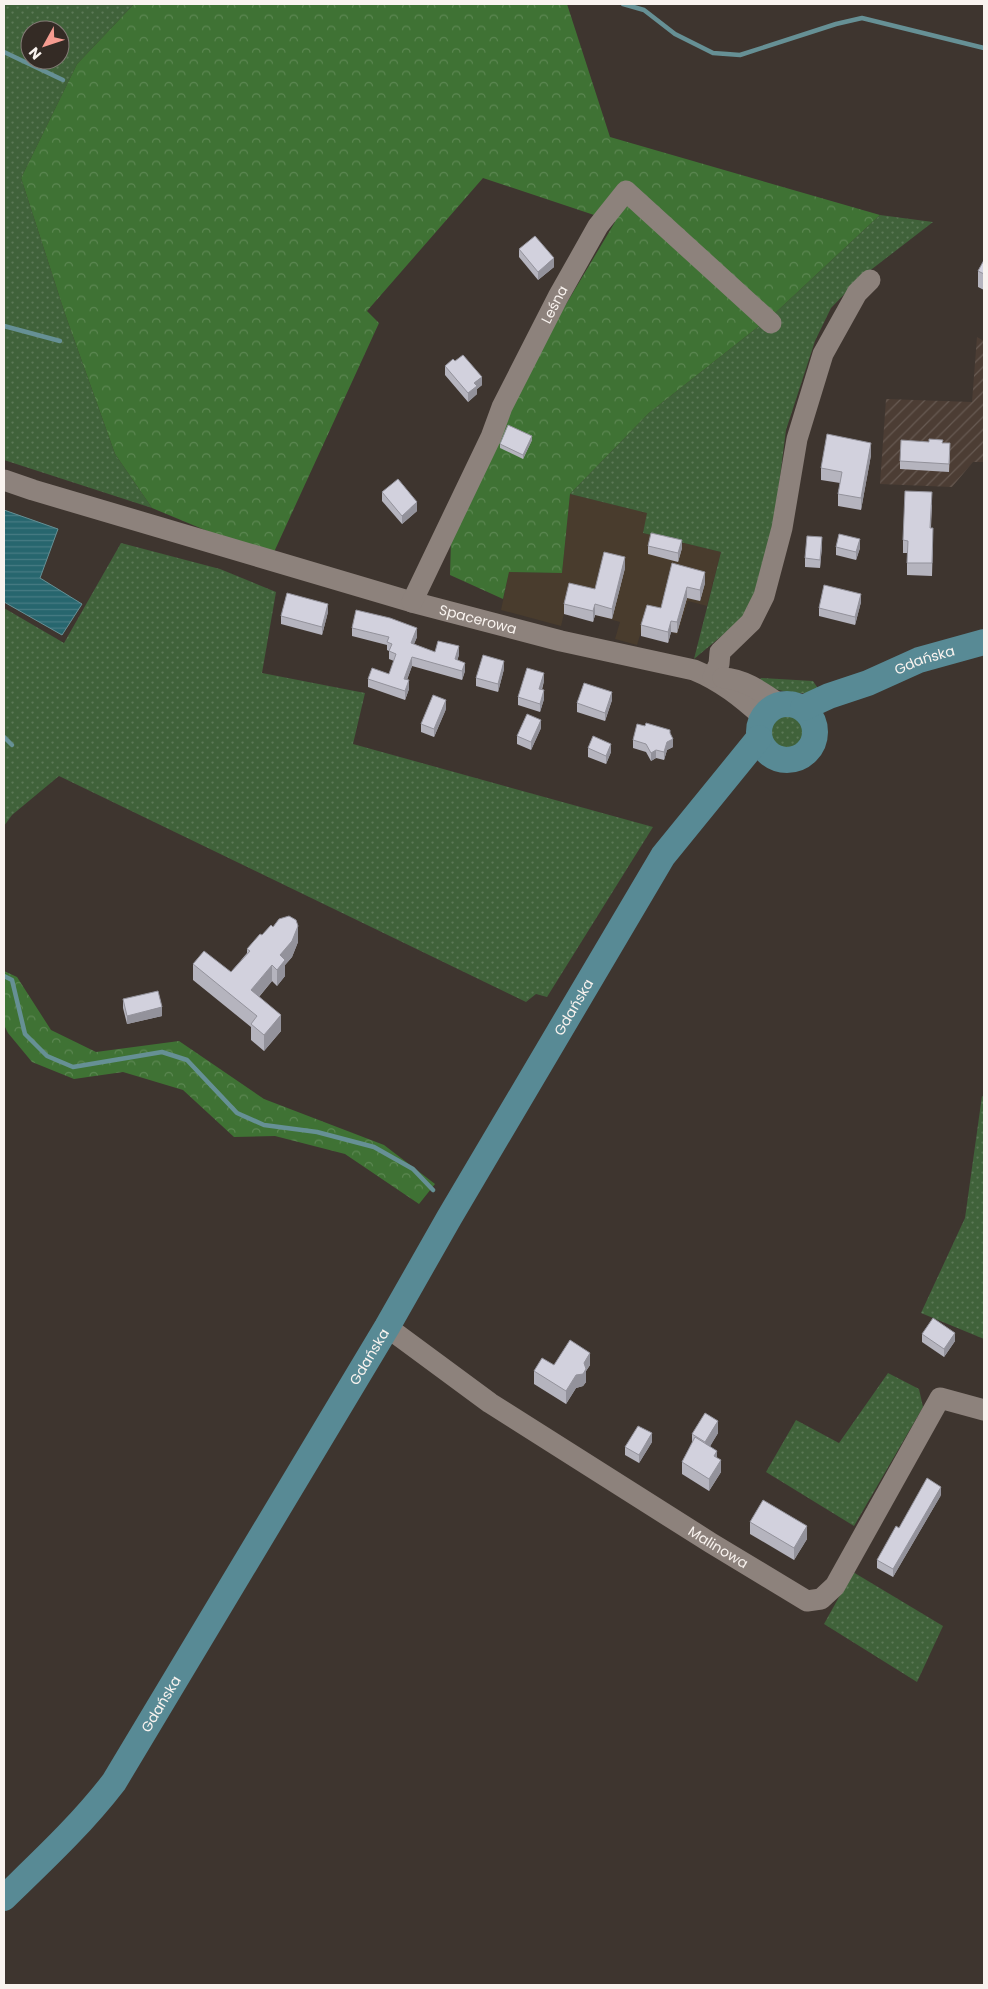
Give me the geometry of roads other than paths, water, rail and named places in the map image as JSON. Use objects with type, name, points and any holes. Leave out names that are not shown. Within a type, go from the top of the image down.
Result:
[{"type":"main road","name":"Gdańska","points":[[4,1898],[95,1807],[114,1782],[387,1326],[663,856],[776,725],[829,696],[868,683],[919,660],[984,642]]},
{"type":"main road","name":"Gdańska","points":[[816,732],[868,683]]},
{"type":"main road","points":[[812,719],[816,732],[814,744],[807,754],[796,760],[784,761],[776,725],[812,719]]},
{"type":"street","name":"Leśna","points":[[412,602],[491,437],[502,407],[558,296],[598,226],[626,191],[771,323]]},
{"type":"street","points":[[713,677],[719,664],[720,652],[751,622],[764,596],[782,528],[797,439],[823,354],[857,293],[870,280]]},
{"type":"street","name":"Spacerowa","points":[[4,480],[412,602],[561,641],[694,670],[713,677],[731,678],[749,685],[776,725]]},
{"type":"street","name":"Malinowa","points":[[387,1326],[490,1404],[808,1602],[821,1599],[835,1586],[940,1398],[984,1410]]},
{"type":"water","points":[[4,510],[58,529],[40,578],[82,604],[62,635],[4,602]]},
{"type":"waterway","points":[[623,4],[644,10],[675,34],[713,53],[740,55],[836,24],[862,18],[984,48]]},
{"type":"waterway","points":[[4,52],[63,80]]},
{"type":"waterway","points":[[4,326],[60,341]]},
{"type":"waterway","points":[[4,737],[12,745]]},
{"type":"waterway","points":[[4,976],[12,980],[25,1034],[47,1056],[73,1067],[162,1052],[187,1060],[237,1113],[264,1125],[317,1132],[374,1147],[413,1169],[433,1190]]}]
